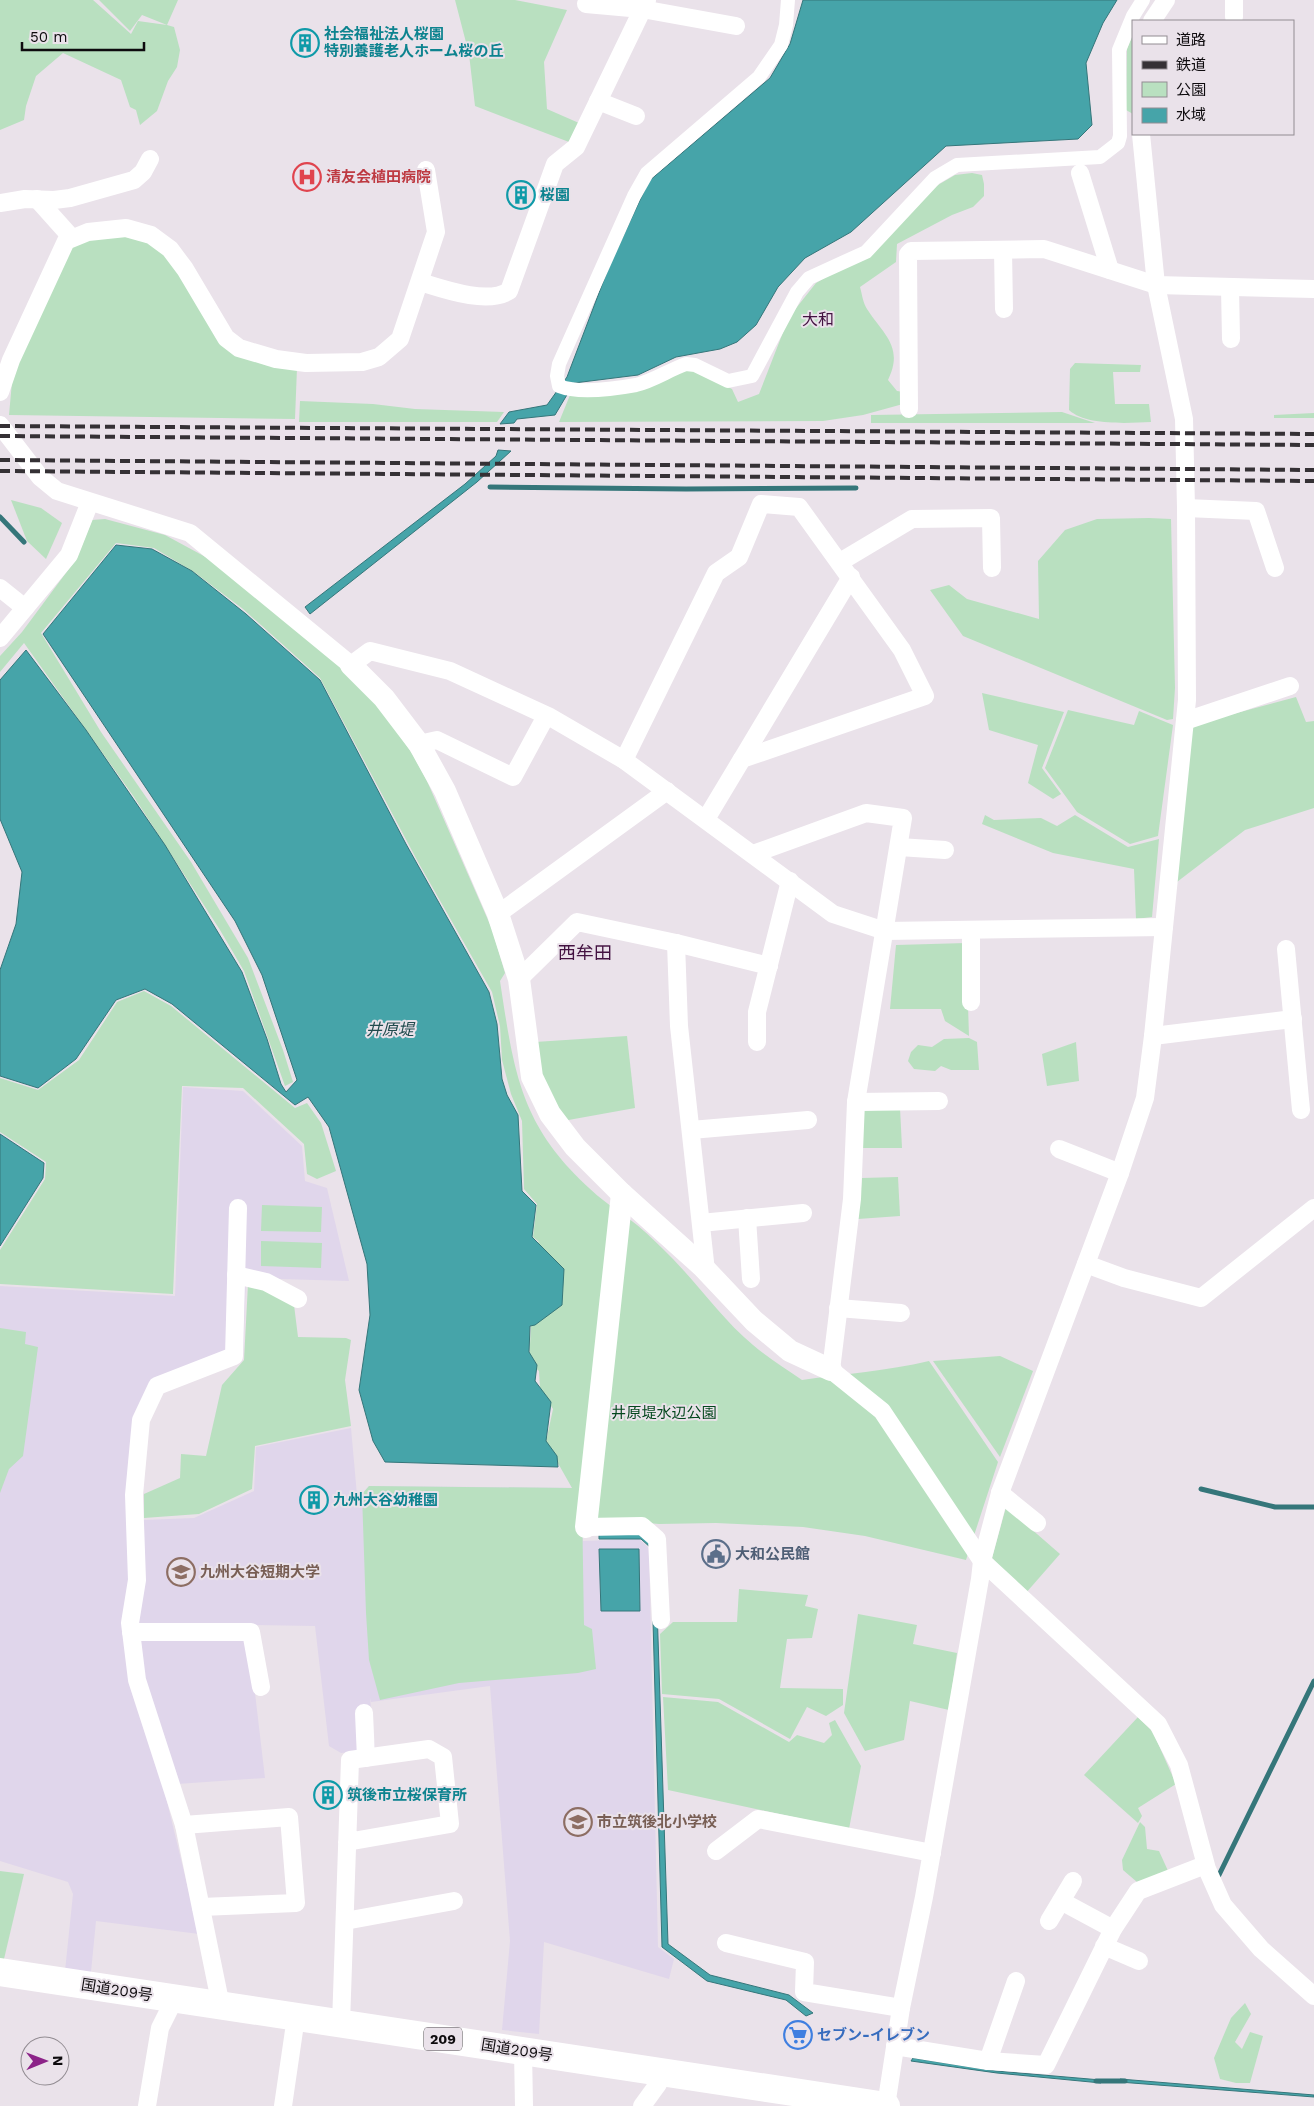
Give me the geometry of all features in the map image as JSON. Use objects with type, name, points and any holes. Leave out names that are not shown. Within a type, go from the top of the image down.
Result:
[{"type":"highway","name":"国道209号","points":[[0,1972],[886,2106]]},
{"type":"street","points":[[788,0],[786,25],[781,45],[760,77],[647,173],[634,196],[560,364],[559,386],[569,390],[586,390],[637,384],[686,364],[695,365],[728,381],[752,376],[797,292],[809,278],[866,252],[935,178],[956,165],[1100,157],[1118,143],[1120,136],[1119,50],[1132,16],[1143,0]]},
{"type":"street","points":[[1153,20],[1166,0]]},
{"type":"street","points":[[586,4],[644,4],[736,26]]},
{"type":"street","points":[[420,282],[469,296],[504,295],[509,291],[555,164],[576,147],[644,4]]},
{"type":"street","points":[[598,101],[636,116]]},
{"type":"street","points":[[886,2106],[900,2008],[932,1853],[982,1561],[1000,1493],[1120,1173],[1145,1098],[1186,721],[1186,508],[1184,419],[1156,285],[1141,135]]},
{"type":"street","points":[[0,203],[25,199],[70,198],[134,180],[143,172],[150,159]]},
{"type":"street","points":[[0,392],[4,366],[66,241],[71,237],[88,232],[126,228],[152,235],[170,249],[185,269],[226,338],[239,348],[276,359],[306,363],[362,362],[379,357],[400,340],[436,232],[426,170]]},
{"type":"street","points":[[1080,173],[1110,270]]},
{"type":"street","points":[[37,199],[71,237]]},
{"type":"street","points":[[909,409],[908,254],[910,251],[1044,249],[1156,285],[1314,289]]},
{"type":"street","points":[[1003,250],[1004,309]]},
{"type":"street","points":[[1230,288],[1231,339]]},
{"type":"street","points":[[0,425],[40,477],[57,491],[190,533],[352,665],[384,698],[420,744],[445,791],[498,914],[519,979],[532,1077],[546,1107],[575,1147],[622,1194],[706,1271],[754,1321],[790,1351],[831,1370],[882,1410],[982,1561],[1158,1724],[1179,1765],[1206,1865],[1223,1904],[1261,1949],[1314,1996]]},
{"type":"street","points":[[0,638],[68,555],[90,502]]},
{"type":"street","points":[[624,760],[716,574],[739,557],[761,504],[800,507],[902,650],[925,696],[742,759]]},
{"type":"street","points":[[1186,508],[1256,511],[1275,568]]},
{"type":"street","points":[[840,562],[910,512],[991,518],[992,568]]},
{"type":"street","points":[[706,819],[851,577]]},
{"type":"street","points":[[0,588],[25,608]]},
{"type":"street","points":[[352,665],[370,651],[450,672],[546,716],[624,760],[833,914],[885,932],[1164,927]]},
{"type":"street","points":[[1186,721],[1290,686]]},
{"type":"street","points":[[420,744],[437,740],[513,777],[546,716]]},
{"type":"street","points":[[498,914],[666,791]]},
{"type":"street","points":[[753,854],[866,813],[903,818],[856,1102],[852,1199],[831,1370]]},
{"type":"street","points":[[898,847],[945,850]]},
{"type":"street","points":[[757,1042],[757,1012],[790,882]]},
{"type":"street","points":[[519,979],[577,922],[676,943],[769,966]]},
{"type":"street","points":[[971,930],[971,1002]]},
{"type":"street","points":[[676,943],[679,1026],[706,1271]]},
{"type":"street","points":[[1286,950],[1301,1110]]},
{"type":"street","points":[[1153,1036],[1292,1019]]},
{"type":"street","points":[[856,1102],[939,1101]]},
{"type":"street","points":[[691,1130],[808,1120]]},
{"type":"street","points":[[1059,1149],[1120,1173]]},
{"type":"street","points":[[622,1194],[586,1528],[642,1526],[658,1539],[661,1620]]},
{"type":"street","points":[[221,2006],[184,1825],[137,1680],[130,1623],[137,1580],[134,1495],[141,1420],[157,1386],[234,1356],[238,1208]]},
{"type":"street","points":[[1086,1264],[1124,1278],[1201,1298],[1314,1208]]},
{"type":"street","points":[[701,1223],[802,1213]]},
{"type":"street","points":[[747,1218],[751,1279]]},
{"type":"street","points":[[236,1275],[266,1282],[298,1299]]},
{"type":"street","points":[[838,1308],[901,1313]]},
{"type":"street","points":[[1000,1493],[1037,1523]]},
{"type":"street","points":[[131,1632],[251,1632],[261,1687]]},
{"type":"street","points":[[364,1713],[366,1758]]},
{"type":"street","points":[[341,2024],[345,1921],[347,1842],[350,1760],[428,1749],[443,1757],[450,1824],[347,1842]]},
{"type":"street","points":[[184,1825],[289,1817],[296,1903],[201,1907]]},
{"type":"street","points":[[716,1852],[758,1819],[932,1853]]},
{"type":"street","points":[[895,2046],[988,2061],[1046,2065],[1104,1946],[1138,1891],[1206,1865]]},
{"type":"street","points":[[1049,1921],[1073,1880]]},
{"type":"street","points":[[1061,1901],[1113,1929]]},
{"type":"street","points":[[345,1921],[454,1902]]},
{"type":"street","points":[[726,1943],[805,1962],[804,1992],[900,2008]]},
{"type":"street","points":[[1104,1946],[1139,1961]]},
{"type":"street","points":[[988,2061],[1016,1981]]},
{"type":"street","points":[[147,2106],[160,2028],[175,1998]]},
{"type":"street","points":[[283,2106],[296,2017]]},
{"type":"street","points":[[523,2051],[524,2106]]},
{"type":"street","points":[[642,2106],[658,2084]]},
{"type":"shaded area","name":"九州大谷短期大学","points":[[183,1087],[243,1091],[302,1146],[305,1181],[327,1188],[349,1281],[246,1278],[243,1357],[163,1391],[139,1413],[143,1520],[194,1518],[254,1491],[256,1447],[351,1428],[357,1495],[362,1494],[369,1486],[582,1488],[583,1541],[639,1539],[649,1548],[658,1947],[674,1959],[669,1979],[544,1942],[539,2034],[502,2030],[510,1941],[490,1686],[371,1702],[370,1698],[375,1750],[341,1753],[329,1746],[315,1626],[247,1625],[265,1778],[163,1785],[199,1934],[96,1921],[91,1972],[65,1971],[73,1894],[68,1882],[0,1861],[0,1286],[175,1296]]},
{"type":"green space","points":[[0,0],[93,0],[131,34],[138,21],[174,27],[180,50],[177,67],[168,81],[157,111],[140,125],[136,110],[130,107],[121,80],[63,53],[36,76],[26,106],[24,120],[0,130]]},
{"type":"green space","points":[[99,0],[178,0],[167,25],[142,15],[130,31]]},
{"type":"green space","points":[[455,0],[515,0],[567,10],[544,62],[547,109],[579,123],[569,142],[475,106],[469,54]]},
{"type":"green space","points":[[1132,36],[1132,113],[1126,110],[1127,49]]},
{"type":"green space","points":[[972,173],[982,175],[984,196],[973,207],[952,215],[897,244],[896,262],[860,287],[866,307],[885,334],[893,350],[894,359],[888,380],[897,391],[904,392],[903,404],[863,415],[823,421],[559,422],[570,395],[693,369],[732,389],[738,402],[759,394],[789,317],[816,283],[846,265],[931,189],[955,175]]},
{"type":"green space","points":[[127,231],[168,254],[218,336],[297,368],[295,419],[9,415],[12,382],[22,351],[69,245]]},
{"type":"green space","points":[[1075,363],[1141,365],[1140,372],[1113,372],[1115,404],[1149,404],[1151,422],[1120,423],[1097,421],[1086,419],[1069,410],[1070,369]]},
{"type":"green space","points":[[300,401],[373,404],[415,409],[504,412],[497,422],[299,422]]},
{"type":"green space","points":[[1062,412],[1095,423],[871,423],[871,415]]},
{"type":"green space","points":[[1314,413],[1314,418],[1274,418],[1274,415]]},
{"type":"green space","points":[[11,500],[41,508],[62,523],[46,559],[27,541]]},
{"type":"green space","name":"井原堤水辺公園","points":[[105,519],[165,535],[213,561],[346,672],[377,702],[413,755],[427,781],[492,929],[505,973],[500,981],[505,1016],[518,1076],[527,1102],[539,1127],[555,1151],[576,1175],[603,1200],[655,1241],[753,1345],[802,1380],[881,1370],[929,1361],[998,1462],[966,1560],[865,1536],[803,1527],[716,1523],[659,1524],[593,1518],[582,1503],[584,1625],[592,1629],[596,1669],[578,1673],[459,1683],[380,1700],[369,1660],[366,1613],[362,1494],[369,1486],[572,1488],[546,1442],[553,1409],[540,1389],[539,1371],[529,1363],[531,1326],[514,1303],[519,1257],[539,1242],[533,1237],[537,1204],[524,1189],[522,1121],[511,1094],[502,1060],[500,1026],[492,992],[418,862],[320,678],[243,609],[194,572],[154,548],[116,543],[41,633],[101,732],[191,862],[248,958],[283,1050],[293,1082],[285,1086],[244,971],[220,930],[134,797],[24,643],[0,672],[0,656],[22,632],[77,558],[92,520]]},
{"type":"green space","points":[[1097,519],[1171,519],[1175,688],[1173,719],[1167,720],[963,636],[930,590],[949,585],[967,599],[1039,619],[1038,561],[1065,530]]},
{"type":"green space","points":[[982,693],[1064,712],[1042,768],[1061,794],[1053,799],[1028,783],[1038,745],[989,730]]},
{"type":"green space","points":[[1296,697],[1306,722],[1314,721],[1314,808],[1245,830],[1173,885],[1192,725]]},
{"type":"green space","points":[[1068,710],[1134,725],[1139,711],[1173,725],[1158,836],[1130,844],[1077,812],[1045,768]]},
{"type":"green space","points":[[985,815],[994,820],[1041,818],[1057,826],[1075,815],[1128,847],[1159,839],[1152,917],[1136,919],[1134,869],[1053,853],[982,824]]},
{"type":"green space","points":[[966,943],[969,1036],[945,1021],[941,1009],[890,1009],[896,945]]},
{"type":"green space","points":[[144,991],[171,1006],[295,1108],[307,1103],[321,1123],[336,1171],[317,1179],[307,1174],[304,1144],[243,1088],[182,1086],[173,1294],[0,1284],[0,1250],[45,1179],[46,1162],[0,1132],[0,1078],[38,1090],[79,1060],[117,1002]]},
{"type":"green space","points":[[627,1036],[635,1108],[563,1121],[541,1074],[535,1042]]},
{"type":"green space","points":[[969,1038],[977,1042],[979,1070],[951,1070],[941,1066],[935,1071],[914,1069],[908,1061],[911,1052],[918,1045],[932,1047],[944,1039]]},
{"type":"green space","points":[[1076,1042],[1079,1081],[1047,1086],[1042,1054]]},
{"type":"green space","points":[[900,1108],[902,1148],[858,1148],[862,1111]]},
{"type":"green space","points":[[898,1177],[900,1216],[858,1219],[862,1178]]},
{"type":"green space","points":[[262,1205],[322,1207],[321,1232],[261,1231]]},
{"type":"green space","points":[[261,1241],[322,1243],[321,1268],[261,1266]]},
{"type":"green space","points":[[248,1284],[265,1285],[294,1305],[298,1337],[346,1338],[351,1340],[345,1380],[351,1426],[255,1446],[252,1489],[199,1514],[144,1518],[144,1494],[180,1478],[181,1454],[206,1456],[222,1385],[244,1360]]},
{"type":"green space","points":[[0,1328],[26,1332],[25,1344],[38,1347],[23,1456],[9,1469],[0,1493]]},
{"type":"green space","points":[[1000,1356],[1033,1371],[1000,1457],[933,1361]]},
{"type":"green space","points":[[1006,1507],[1060,1554],[1025,1594],[992,1558]]},
{"type":"green space","points":[[739,1589],[808,1595],[805,1606],[818,1609],[812,1638],[787,1639],[780,1688],[843,1689],[843,1705],[826,1716],[807,1707],[790,1739],[719,1699],[662,1694],[660,1634],[673,1622],[737,1622]]},
{"type":"green space","points":[[858,1614],[917,1625],[913,1644],[957,1653],[949,1710],[910,1701],[904,1740],[865,1751],[844,1713]]},
{"type":"green space","points":[[663,1697],[718,1702],[789,1742],[797,1735],[824,1743],[832,1735],[829,1723],[835,1720],[861,1766],[849,1829],[668,1790]]},
{"type":"green space","points":[[1138,1717],[1153,1732],[1176,1784],[1138,1808],[1142,1816],[1138,1823],[1084,1775]]},
{"type":"green space","points":[[1140,1822],[1145,1827],[1147,1849],[1159,1851],[1169,1873],[1137,1882],[1123,1870],[1122,1860]]},
{"type":"green space","points":[[0,1871],[24,1874],[4,1959],[0,1959]]},
{"type":"green space","points":[[1245,2003],[1251,2014],[1235,2042],[1242,2049],[1250,2032],[1263,2036],[1250,2083],[1236,2083],[1220,2079],[1214,2058],[1231,2018]]},
{"type":"water","points":[[803,0],[1117,0],[1103,23],[1086,63],[1092,125],[1078,139],[946,146],[851,232],[805,258],[778,287],[756,325],[737,342],[720,349],[676,357],[638,375],[574,383],[555,415],[517,419],[514,423],[500,424],[509,412],[547,405],[567,377],[610,264],[649,181],[770,78],[790,44]]},
{"type":"water","points":[[498,450],[511,451],[477,482],[310,614],[305,607],[465,484],[496,456]]},
{"type":"water","name":"井原堤","points":[[116,545],[152,549],[192,571],[246,614],[320,680],[406,844],[489,992],[497,1024],[502,1079],[507,1095],[518,1115],[522,1191],[536,1205],[532,1237],[564,1269],[562,1305],[535,1325],[530,1326],[529,1352],[537,1365],[535,1381],[551,1402],[546,1441],[557,1456],[558,1467],[385,1462],[373,1441],[359,1390],[370,1315],[367,1264],[329,1127],[308,1097],[295,1105],[172,1004],[145,989],[116,1000],[76,1059],[38,1088],[0,1076],[0,970],[16,924],[22,872],[0,819],[0,680],[26,650],[86,730],[165,845],[242,972],[267,1039],[281,1084],[286,1092],[297,1080],[262,975],[235,921],[43,634]]},
{"type":"water","points":[[0,1134],[44,1163],[43,1178],[0,1246]]},
{"type":"water","points":[[641,1533],[655,1546],[668,1944],[710,1975],[789,1995],[813,2013],[806,2016],[786,2000],[707,1981],[662,1947],[651,1548],[641,1539],[599,1539],[599,1534]]},
{"type":"water","points":[[599,1549],[639,1549],[640,1611],[601,1611]]},
{"type":"water","points":[[913,2058],[996,2071],[1101,2080],[1101,2083],[997,2073],[911,2061]]},
{"type":"water","points":[[1120,2079],[1314,2095],[1314,2097],[1119,2082]]},
{"type":"waterway","points":[[490,487],[856,488]]},
{"type":"waterway","points":[[0,517],[24,542]]},
{"type":"waterway","points":[[1201,1489],[1275,1507],[1314,1507]]},
{"type":"waterway","points":[[1219,1875],[1314,1681]]},
{"type":"waterway","points":[[1096,2081],[1125,2081]]},
{"type":"railway","points":[[0,426],[1314,434]]},
{"type":"railway","points":[[0,436],[1314,445]]},
{"type":"railway","points":[[0,460],[1314,470]]},
{"type":"railway","points":[[0,471],[1314,481]]},
{"type":"place","name":"社会福祉法人桜園 特別養護老人ホーム桜の丘","points":[[305,43]]},
{"type":"place","name":"清友会植田病院","points":[[307,177]]},
{"type":"place","name":"桜園","points":[[521,195]]},
{"type":"place","name":"九州大谷幼稚園","points":[[314,1500]]},
{"type":"place","name":"大和公民館","points":[[716,1554]]},
{"type":"place","name":"九州大谷短期大学","points":[[181,1572]]},
{"type":"place","name":"筑後市立桜保育所","points":[[328,1795]]},
{"type":"place","name":"市立筑後北小学校","points":[[578,1822]]},
{"type":"place","name":"セブン-イレブン","points":[[798,2035]]},
{"type":"district","name":"大和","points":[[818,319]]},
{"type":"district","name":"西牟田","points":[[585,953]]}]
